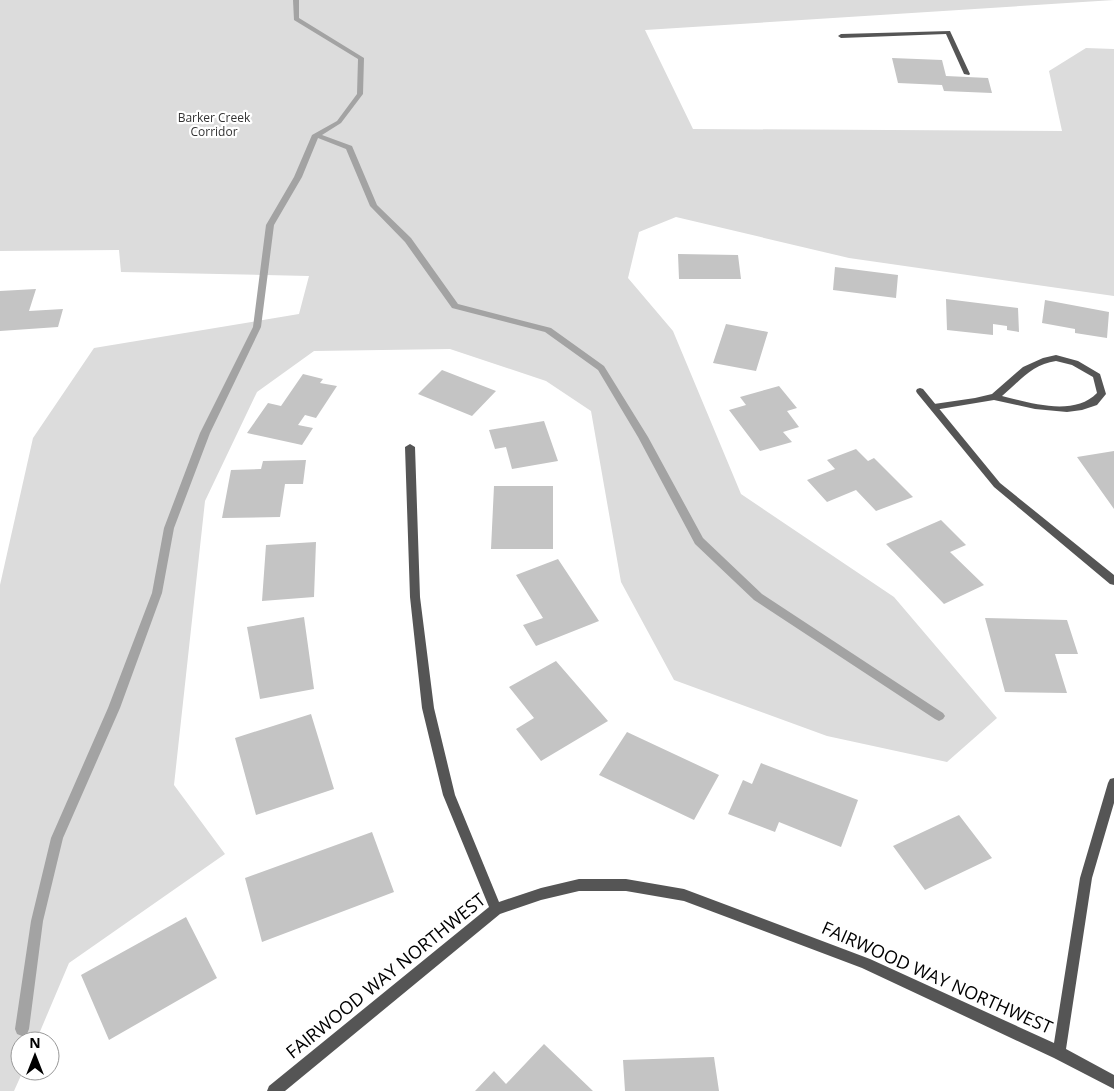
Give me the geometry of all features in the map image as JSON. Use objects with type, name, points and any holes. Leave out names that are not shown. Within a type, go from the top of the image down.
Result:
[{"type":"street","points":[[842,36],[948,32],[967,74]]},
{"type":"street","points":[[934,408],[994,397],[1034,406],[1084,408],[1098,402],[1102,394],[1098,376],[1073,361],[1048,358],[1028,368],[994,397]]},
{"type":"street","points":[[920,391],[997,485],[1114,581]]},
{"type":"street","points":[[410,447],[415,597],[428,708],[449,794],[496,909]]},
{"type":"street","points":[[1059,1054],[1086,878],[1114,783]]},
{"type":"street","name":"FAIRWOOD WAY NORTHWEST","points":[[274,1091],[496,909],[541,894],[579,885],[626,885],[684,895],[865,963],[1059,1054],[1114,1082]]},
{"type":"green space","name":"Barker Creek Corridor","points":[[0,0],[1114,0],[645,30],[693,129],[1062,131],[1049,71],[1086,48],[1114,49],[1114,296],[849,258],[676,217],[639,232],[628,278],[673,331],[741,494],[894,597],[997,718],[947,762],[827,736],[674,680],[621,582],[591,411],[546,381],[450,349],[314,351],[257,392],[205,501],[174,785],[225,854],[69,963],[40,1031],[10,1031],[10,1081],[18,1081],[14,1091],[0,1091],[0,585],[33,438],[94,348],[299,314],[309,276],[121,272],[119,250],[0,251]]},
{"type":"building","points":[[892,58],[942,60],[946,76],[988,78],[992,93],[944,91],[942,85],[898,83]]},
{"type":"building","points":[[678,254],[738,255],[741,279],[679,279]]},
{"type":"building","points":[[835,267],[898,275],[896,298],[833,290]]},
{"type":"building","points":[[36,289],[29,311],[63,309],[58,327],[0,331],[0,291]]},
{"type":"building","points":[[946,299],[1018,308],[1019,332],[1007,330],[1007,326],[993,324],[993,335],[947,330]]},
{"type":"building","points":[[1045,300],[1109,312],[1107,338],[1075,333],[1075,329],[1042,323]]},
{"type":"building","points":[[726,324],[768,332],[756,371],[713,363]]},
{"type":"building","points":[[442,370],[496,391],[472,416],[418,394]]},
{"type":"building","points":[[303,374],[323,379],[320,383],[337,386],[316,418],[305,415],[298,425],[313,428],[302,445],[247,433],[268,403],[281,406]]},
{"type":"building","points":[[779,386],[797,408],[787,411],[799,427],[783,432],[792,442],[760,451],[729,410],[746,405],[740,397]]},
{"type":"building","points":[[544,421],[558,461],[512,469],[506,447],[495,449],[489,430]]},
{"type":"building","points":[[856,449],[868,461],[874,458],[913,497],[876,511],[856,490],[827,502],[807,480],[835,469],[827,460]]},
{"type":"building","points":[[1114,451],[1114,509],[1077,457]]},
{"type":"building","points":[[306,460],[303,484],[285,484],[280,517],[222,518],[231,470],[261,469],[263,461]]},
{"type":"building","points":[[494,486],[553,486],[553,549],[491,549]]},
{"type":"building","points":[[941,520],[966,545],[950,552],[984,585],[944,604],[886,544]]},
{"type":"building","points":[[316,542],[314,597],[262,601],[266,545]]},
{"type":"building","points":[[558,559],[599,621],[536,646],[523,625],[543,618],[516,575]]},
{"type":"building","points":[[304,617],[314,689],[260,699],[247,627]]},
{"type":"building","points":[[985,618],[1067,620],[1078,654],[1055,654],[1067,693],[1005,692]]},
{"type":"building","points":[[556,661],[608,721],[541,761],[516,729],[534,718],[509,687]]},
{"type":"building","points":[[311,714],[334,789],[256,815],[235,738]]},
{"type":"building","points":[[627,732],[719,775],[694,820],[599,775]]},
{"type":"building","points":[[761,763],[858,800],[841,847],[779,822],[775,832],[728,814],[743,780],[752,784]]},
{"type":"building","points":[[959,815],[992,858],[925,890],[893,846]]},
{"type":"building","points":[[372,832],[394,892],[262,942],[245,878]]},
{"type":"building","points":[[186,917],[217,978],[109,1040],[81,975]]},
{"type":"building","points":[[544,1044],[593,1091],[475,1091],[494,1071],[506,1084]]},
{"type":"building","points":[[714,1057],[719,1091],[625,1091],[623,1060]]},
{"type":"waterway","points":[[296,0],[296,19],[361,58],[360,94],[339,122],[316,135]]},
{"type":"waterway","points":[[22,1029],[37,921],[57,838],[114,708],[157,593],[169,528],[205,433],[257,327],[270,225],[298,177],[316,135]]},
{"type":"waterway","points":[[316,135],[349,148],[374,206],[408,240],[455,306],[548,330],[601,368],[643,437],[699,541],[758,597],[939,716]]}]
